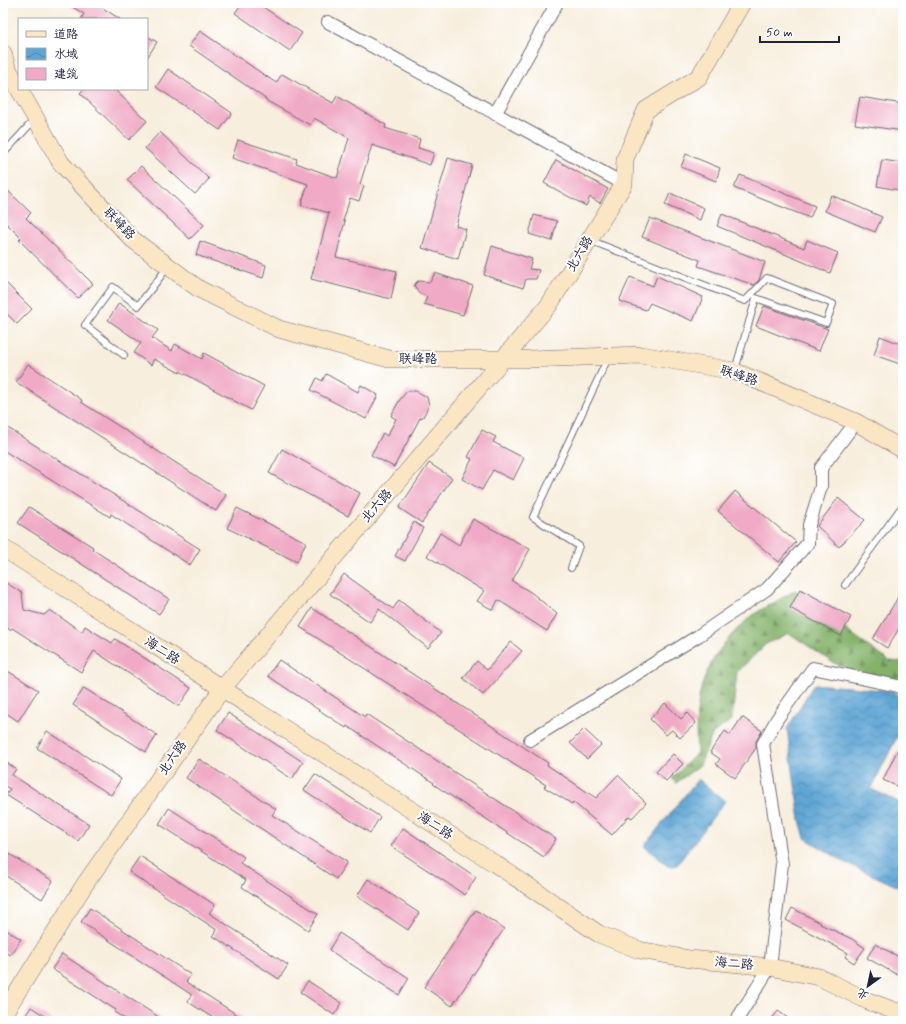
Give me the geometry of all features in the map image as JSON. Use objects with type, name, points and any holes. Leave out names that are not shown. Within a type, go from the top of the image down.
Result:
[{"type":"street","points":[[495,114],[557,3]]},
{"type":"street","points":[[328,22],[624,184],[625,159],[646,110],[699,77],[742,3]]},
{"type":"street","name":"联峰路","points":[[3,53],[7,67],[18,87]]},
{"type":"street","name":"联峰路","points":[[20,90],[61,163],[132,239],[199,290],[279,329],[389,359],[504,359],[641,355],[734,371],[856,422],[903,450]]},
{"type":"street","name":"北六路","points":[[3,1015],[85,884],[222,689],[550,305],[588,240],[624,184]]},
{"type":"street","points":[[530,740],[698,636],[767,590],[808,543],[809,525],[821,487],[821,468],[856,422]]},
{"type":"street","name":"海二路","points":[[3,548],[494,863],[599,934],[639,950],[690,959],[770,967],[819,976],[868,1001],[903,1014]]},
{"type":"street","points":[[736,1021],[770,967],[782,864],[763,744],[777,720],[813,668],[898,686],[903,689]]},
{"type":"lane","points":[[3,154],[35,119]]},
{"type":"lane","points":[[588,240],[745,301],[767,278],[833,304],[826,323],[756,298],[734,371]]},
{"type":"lane","points":[[124,356],[85,325],[113,287],[138,306],[168,266]]},
{"type":"lane","points":[[571,568],[579,546],[533,517],[608,356]]},
{"type":"lane","points":[[846,585],[903,505]]},
{"type":"green space","points":[[795,590],[859,640],[889,661],[903,662],[903,682],[887,676],[861,675],[832,662],[789,633],[766,644],[737,672],[732,720],[713,733],[700,765],[676,783],[672,778],[697,753],[697,713],[700,696],[704,679],[720,649],[748,619]]},
{"type":"water","points":[[814,684],[893,691],[903,699],[903,734],[899,733],[871,789],[903,804],[903,889],[846,863],[805,838],[800,820],[787,729]]},
{"type":"water","points":[[698,779],[725,801],[677,865],[669,867],[644,846]]},
{"type":"building","points":[[66,3],[95,3],[118,18],[82,18],[84,14]]},
{"type":"building","points":[[242,3],[257,3],[302,33],[290,51],[235,13]]},
{"type":"building","points":[[200,31],[276,83],[282,74],[333,103],[337,96],[386,125],[385,128],[420,139],[418,148],[434,153],[430,165],[372,145],[360,184],[364,186],[359,201],[350,198],[343,221],[345,221],[336,257],[397,271],[391,299],[311,279],[329,213],[301,205],[308,184],[232,158],[238,140],[297,159],[296,163],[337,178],[349,138],[314,118],[310,125],[267,101],[189,46]]},
{"type":"building","points":[[148,37],[157,42],[148,56]]},
{"type":"building","points":[[168,69],[232,113],[220,130],[156,87]]},
{"type":"building","points":[[83,90],[115,90],[147,121],[129,140],[80,93]]},
{"type":"building","points":[[860,97],[903,104],[903,131],[855,124]]},
{"type":"building","points":[[160,132],[209,179],[195,194],[145,148]]},
{"type":"building","points":[[686,154],[720,168],[716,181],[681,167]]},
{"type":"building","points":[[448,158],[472,165],[456,226],[466,229],[458,259],[422,248]]},
{"type":"building","points":[[556,160],[608,189],[600,203],[590,197],[586,206],[544,183]]},
{"type":"building","points":[[882,160],[903,163],[903,191],[877,186]]},
{"type":"building","points":[[141,166],[204,225],[190,239],[127,180]]},
{"type":"building","points":[[740,175],[815,206],[810,218],[734,188]]},
{"type":"building","points":[[3,186],[31,213],[26,218],[93,284],[78,298],[19,240],[21,238],[3,220]]},
{"type":"building","points":[[670,193],[704,208],[700,220],[665,205]]},
{"type":"building","points":[[831,195],[882,217],[875,232],[825,211]]},
{"type":"building","points":[[722,214],[804,248],[807,240],[838,253],[830,273],[717,226]]},
{"type":"building","points":[[534,215],[557,221],[552,241],[529,234]]},
{"type":"building","points":[[650,218],[765,262],[759,280],[754,285],[698,266],[700,260],[642,237]]},
{"type":"building","points":[[200,241],[266,265],[263,278],[196,255]]},
{"type":"building","points":[[492,246],[532,259],[529,269],[539,270],[536,279],[526,279],[523,288],[484,275]]},
{"type":"building","points":[[435,273],[473,286],[463,315],[424,304],[427,297],[419,293],[414,285],[418,281],[430,282]]},
{"type":"building","points":[[657,276],[703,297],[693,321],[650,303],[646,310],[619,301],[630,277],[653,286]]},
{"type":"building","points":[[3,280],[32,309],[17,324],[3,310]]},
{"type":"building","points":[[119,303],[158,330],[152,338],[172,351],[175,344],[202,359],[204,353],[264,386],[251,410],[180,371],[180,373],[154,359],[151,365],[134,353],[141,343],[108,320]]},
{"type":"building","points":[[764,306],[828,329],[819,351],[756,326]]},
{"type":"building","points":[[880,336],[903,345],[903,365],[874,355]]},
{"type":"building","points":[[28,364],[82,400],[81,402],[226,495],[216,511],[16,382]]},
{"type":"building","points":[[326,374],[358,392],[361,385],[378,395],[366,419],[311,390],[317,378],[322,381]]},
{"type":"building","points":[[407,391],[416,391],[427,397],[429,405],[423,417],[420,418],[394,467],[371,455],[383,433],[387,436],[396,419],[391,416],[399,401]]},
{"type":"building","points":[[3,425],[200,549],[190,565],[111,514],[110,517],[3,450]]},
{"type":"building","points":[[482,430],[496,437],[493,442],[524,458],[513,480],[493,470],[482,490],[462,479],[472,459],[468,457]]},
{"type":"building","points":[[282,449],[360,493],[348,516],[269,473]]},
{"type":"building","points":[[429,463],[452,478],[422,523],[399,508]]},
{"type":"building","points":[[735,491],[796,542],[779,562],[718,511]]},
{"type":"building","points":[[838,498],[865,520],[839,547],[817,526]]},
{"type":"building","points":[[29,507],[93,547],[92,549],[169,599],[159,614],[18,523]]},
{"type":"building","points":[[237,508],[306,542],[297,562],[227,528]]},
{"type":"building","points":[[473,519],[530,549],[512,581],[532,593],[557,614],[547,631],[498,600],[493,610],[477,601],[484,591],[427,556],[440,533],[459,545]]},
{"type":"building","points":[[414,522],[423,528],[405,561],[395,556]]},
{"type":"building","points":[[344,574],[393,609],[399,600],[441,633],[428,648],[379,609],[370,622],[330,594]]},
{"type":"building","points":[[3,581],[22,593],[24,610],[44,615],[50,610],[82,632],[85,626],[112,643],[115,639],[191,688],[179,706],[94,651],[81,672],[12,628],[10,630],[3,625]]},
{"type":"building","points":[[800,589],[851,617],[841,636],[790,608]]},
{"type":"building","points":[[903,589],[903,622],[887,648],[873,639]]},
{"type":"building","points":[[312,608],[548,763],[547,765],[596,798],[618,775],[646,803],[632,818],[629,816],[612,835],[573,802],[572,804],[544,787],[546,785],[300,627]]},
{"type":"building","points":[[511,642],[522,651],[483,695],[463,678],[477,661],[487,670]]},
{"type":"building","points":[[279,660],[365,717],[366,714],[556,839],[544,857],[433,784],[434,783],[347,726],[346,728],[268,676]]},
{"type":"building","points":[[3,668],[38,690],[18,721],[3,711]]},
{"type":"building","points":[[84,688],[157,735],[146,752],[73,705]]},
{"type":"building","points":[[665,703],[681,719],[687,713],[696,723],[680,738],[672,730],[666,735],[650,719]]},
{"type":"building","points":[[228,713],[303,762],[292,779],[217,730]]},
{"type":"building","points":[[742,717],[762,731],[756,741],[756,748],[735,778],[716,764],[720,759],[710,752],[725,731],[730,735]]},
{"type":"building","points":[[584,729],[601,745],[587,759],[570,743]]},
{"type":"building","points":[[47,731],[121,779],[111,795],[37,748]]},
{"type":"building","points":[[897,751],[903,754],[903,789],[883,780]]},
{"type":"building","points":[[673,754],[683,764],[666,781],[656,772]]},
{"type":"building","points":[[199,759],[276,809],[272,815],[347,862],[336,879],[186,778]]},
{"type":"building","points":[[3,760],[16,769],[12,775],[89,824],[78,841],[6,795],[10,789],[5,786],[3,790]]},
{"type":"building","points":[[315,774],[380,817],[370,833],[304,790]]},
{"type":"building","points":[[169,808],[244,857],[240,863],[318,914],[308,930],[242,887],[246,880],[159,824]]},
{"type":"building","points":[[403,828],[476,877],[465,895],[391,846]]},
{"type":"building","points":[[3,850],[53,881],[42,899],[3,874]]},
{"type":"building","points":[[140,856],[215,905],[209,913],[288,965],[279,979],[213,936],[217,930],[129,872]]},
{"type":"building","points":[[368,879],[419,913],[408,930],[357,896]]},
{"type":"building","points":[[90,908],[191,975],[186,982],[247,1021],[218,1021],[188,1002],[192,995],[81,922]]},
{"type":"building","points":[[792,908],[821,923],[820,924],[852,939],[865,948],[854,963],[845,957],[848,953],[786,920]]},
{"type":"building","points":[[476,910],[504,929],[452,1006],[424,987]]},
{"type":"building","points":[[3,928],[21,939],[10,955],[3,951]]},
{"type":"building","points":[[339,933],[409,978],[399,995],[329,950]]},
{"type":"building","points":[[875,944],[903,959],[903,978],[867,958]]},
{"type":"building","points":[[62,954],[165,1021],[128,1021],[114,1012],[116,1010],[52,969]]},
{"type":"building","points":[[308,981],[342,1003],[334,1015],[300,992]]},
{"type":"building","points":[[31,1007],[53,1021],[22,1021]]},
{"type":"building","points":[[778,1011],[792,1021],[770,1021]]}]
